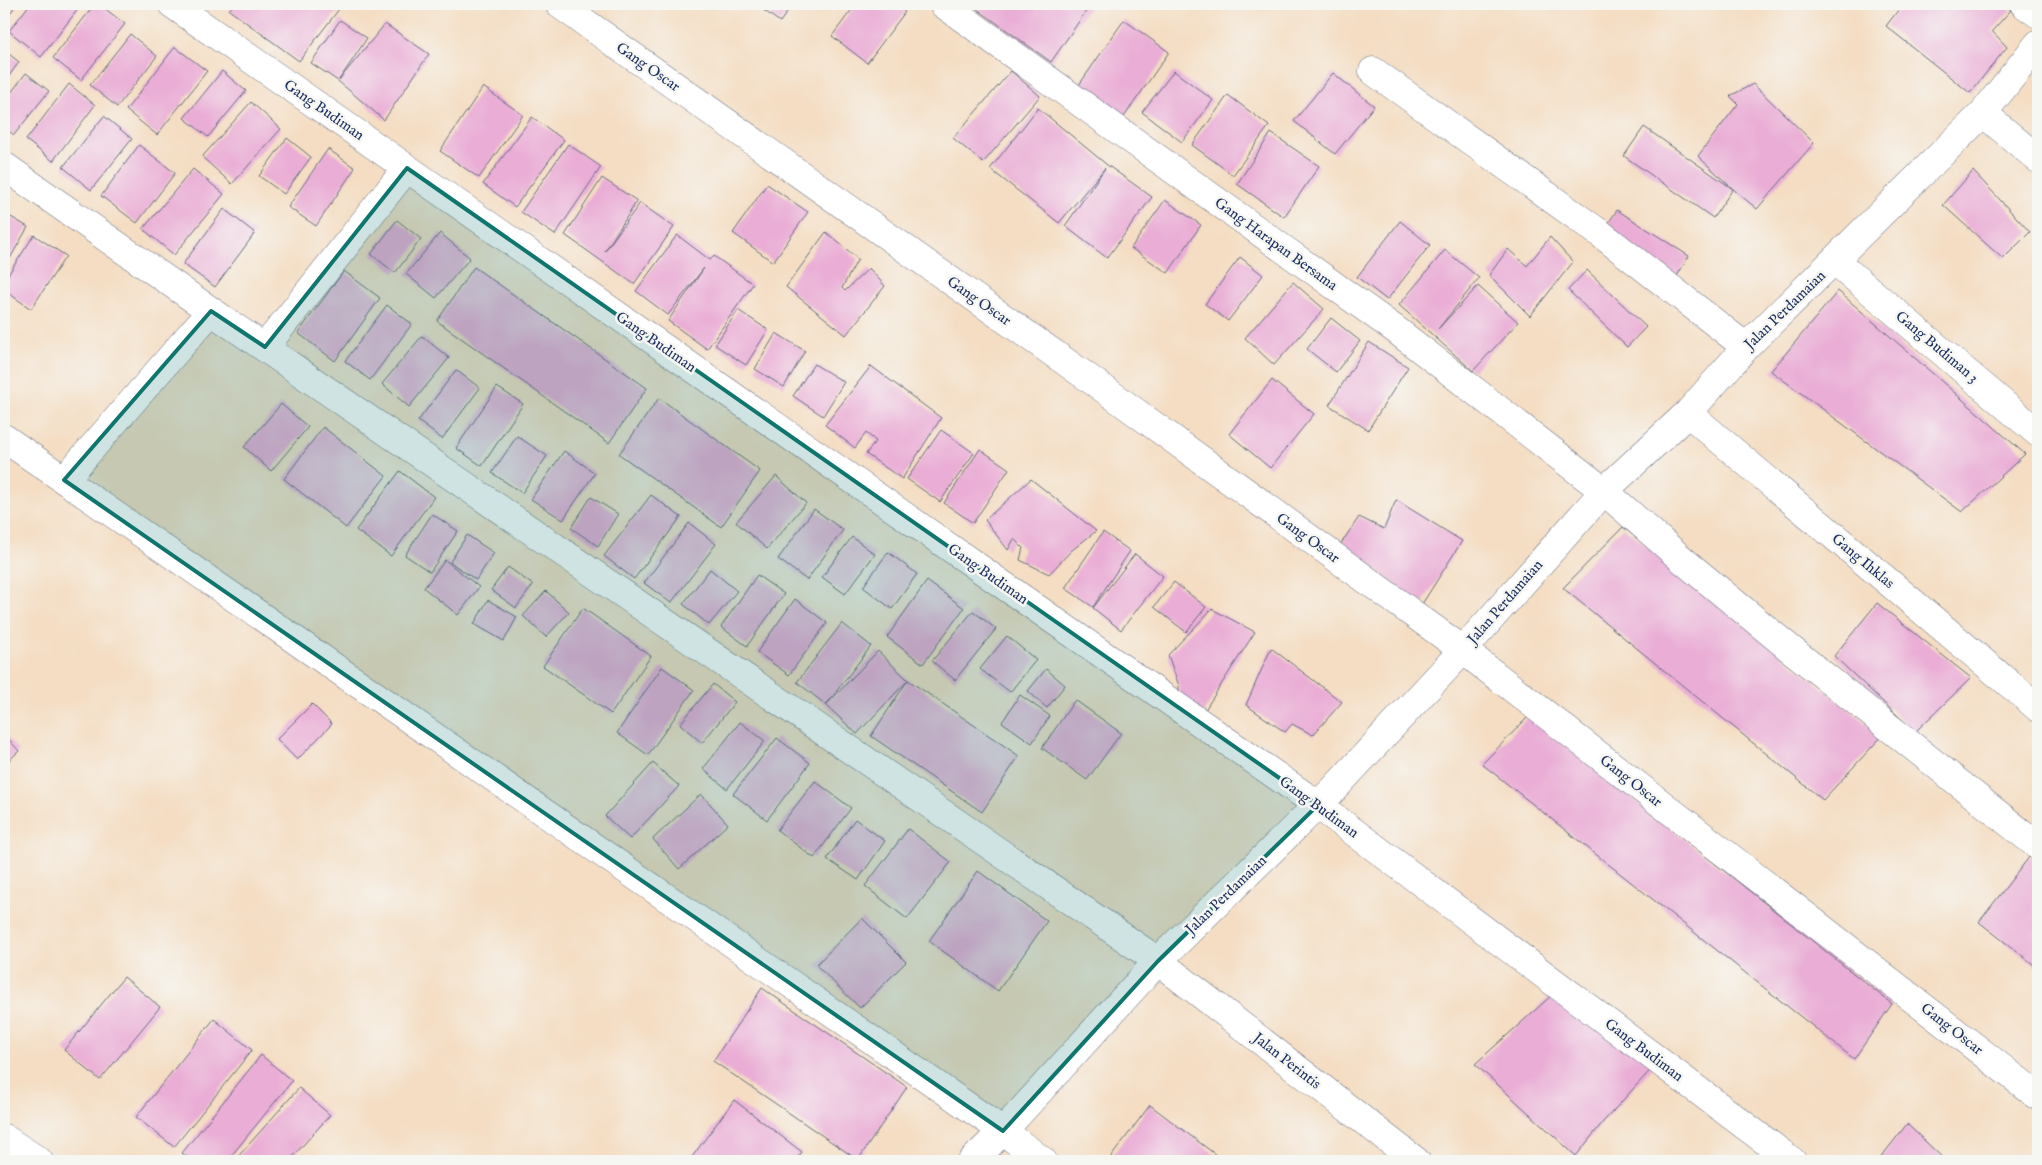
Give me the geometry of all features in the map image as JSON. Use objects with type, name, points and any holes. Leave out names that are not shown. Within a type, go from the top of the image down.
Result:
[{"type":"street","name":"Gang Budiman","points":[[172,4],[1318,805],[1792,1161]]},
{"type":"street","name":"Gang Oscar","points":[[559,4],[1104,389],[1463,650],[2038,1096]]},
{"type":"street","name":"Gang Harapan Bersama","points":[[943,4],[1396,330],[1604,490],[1685,562],[1781,641],[2038,846]]},
{"type":"street","points":[[2024,4],[2038,14]]},
{"type":"street","name":"Jalan Perdamaian","points":[[972,1161],[1003,1131],[1158,961],[1318,805],[1463,650],[1604,490],[1688,413],[1746,347],[1983,113],[2038,44]]},
{"type":"street","points":[[1373,71],[1601,234],[1746,347]]},
{"type":"street","points":[[1983,113],[2038,159]]},
{"type":"street","name":"Jalan Perintis","points":[[4,166],[211,311],[1158,961],[1416,1161]]},
{"type":"street","points":[[265,347],[407,168]]},
{"type":"street","name":"Gang Budiman 3","points":[[1835,260],[2038,433]]},
{"type":"street","points":[[64,480],[211,311]]},
{"type":"street","name":"Gang Ihklas","points":[[1688,413],[2038,708]]},
{"type":"street","points":[[4,438],[1003,1131],[1043,1161]]},
{"type":"street","points":[[4,1138],[39,1161]]},
{"type":"highlighted area","points":[[407,168],[1318,805],[1158,961],[1003,1131],[64,480],[211,311],[265,347]]},
{"type":"building","points":[[4,4],[17,4],[4,21]]},
{"type":"building","points":[[30,4],[82,4],[41,57],[9,31]]},
{"type":"building","points":[[95,4],[99,4],[125,24],[81,80],[53,58]]},
{"type":"building","points":[[234,4],[343,4],[299,61],[229,10]]},
{"type":"building","points":[[755,4],[793,4],[780,22]]},
{"type":"building","points":[[856,4],[895,4],[905,12],[867,63],[832,36]]},
{"type":"building","points":[[981,4],[1091,4],[1051,62],[977,9]]},
{"type":"building","points":[[1903,4],[2003,4],[2011,10],[1992,31],[2007,47],[1970,93],[1886,26]]},
{"type":"building","points":[[340,20],[367,38],[339,80],[385,24],[429,54],[384,120],[338,81],[311,63]]},
{"type":"building","points":[[1124,20],[1169,52],[1124,117],[1079,85]]},
{"type":"building","points":[[130,34],[157,56],[117,107],[90,85]]},
{"type":"building","points":[[175,47],[207,71],[157,135],[126,110]]},
{"type":"building","points":[[4,50],[19,62],[4,83]]},
{"type":"building","points":[[222,71],[246,91],[208,137],[184,118]]},
{"type":"building","points":[[1011,71],[1040,96],[983,163],[953,138]]},
{"type":"building","points":[[1174,71],[1213,100],[1182,142],[1142,112]]},
{"type":"building","points":[[26,73],[49,91],[14,135],[4,127],[4,102]]},
{"type":"building","points":[[1333,73],[1374,106],[1335,154],[1294,121]]},
{"type":"building","points":[[69,84],[95,105],[53,161],[26,140]]},
{"type":"building","points":[[1753,84],[1814,143],[1757,209],[1698,156],[1738,104],[1730,96]]},
{"type":"building","points":[[483,87],[523,115],[479,178],[440,151]]},
{"type":"building","points":[[1228,95],[1269,126],[1233,175],[1192,145]]},
{"type":"building","points":[[251,102],[281,129],[232,184],[202,157]]},
{"type":"building","points":[[1038,108],[1107,165],[1152,197],[1107,258],[1065,226],[1105,168],[1059,223],[990,169]]},
{"type":"building","points":[[104,116],[132,139],[91,190],[63,167]]},
{"type":"building","points":[[532,117],[564,140],[515,207],[483,184]]},
{"type":"building","points":[[1644,127],[1733,189],[1713,218],[1624,156]]},
{"type":"building","points":[[1271,133],[1319,166],[1284,217],[1237,184]]},
{"type":"building","points":[[287,138],[311,157],[284,194],[259,176]]},
{"type":"building","points":[[568,144],[601,167],[555,235],[521,212]]},
{"type":"building","points":[[139,145],[175,173],[137,223],[101,196]]},
{"type":"building","points":[[328,149],[355,168],[316,226],[288,207]]},
{"type":"building","points":[[193,169],[224,194],[174,255],[143,229]]},
{"type":"building","points":[[1973,171],[2030,232],[2003,259],[1943,205]]},
{"type":"building","points":[[602,178],[637,201],[605,251],[640,203],[674,227],[634,284],[565,235]]},
{"type":"building","points":[[767,184],[808,212],[773,262],[733,233]]},
{"type":"building","points":[[1165,200],[1201,225],[1168,273],[1131,248]]},
{"type":"building","points":[[224,209],[255,233],[215,287],[183,264]]},
{"type":"building","points":[[1617,210],[1689,256],[1674,281],[1601,234]]},
{"type":"building","points":[[4,213],[28,227],[4,269]]},
{"type":"building","points":[[397,220],[421,239],[395,273],[371,254]]},
{"type":"building","points":[[1400,221],[1430,245],[1387,300],[1357,277]]},
{"type":"building","points":[[826,232],[858,259],[842,288],[845,291],[869,268],[885,286],[846,335],[786,287]]},
{"type":"building","points":[[440,233],[470,258],[436,298],[406,274]]},
{"type":"building","points":[[34,235],[66,256],[31,309],[4,290],[4,281]]},
{"type":"building","points":[[677,235],[710,260],[714,256],[753,284],[707,349],[668,321],[704,268],[668,315],[636,291]]},
{"type":"building","points":[[1550,237],[1573,262],[1530,316],[1489,275],[1508,249],[1527,266]]},
{"type":"building","points":[[1445,250],[1479,278],[1438,329],[1478,286],[1518,322],[1473,371],[1399,305]]},
{"type":"building","points":[[1240,257],[1263,275],[1228,321],[1205,304]]},
{"type":"building","points":[[474,267],[647,388],[609,443],[437,321]]},
{"type":"building","points":[[1587,270],[1646,327],[1627,347],[1568,290]]},
{"type":"building","points":[[344,271],[380,298],[335,361],[298,333]]},
{"type":"building","points":[[1293,282],[1324,309],[1274,365],[1245,338]]},
{"type":"building","points":[[1838,291],[2025,454],[1962,512],[1771,371]]},
{"type":"building","points":[[387,305],[412,324],[370,380],[345,361]]},
{"type":"building","points":[[738,310],[768,330],[746,365],[715,345]]},
{"type":"building","points":[[1331,318],[1360,341],[1336,372],[1307,349]]},
{"type":"building","points":[[776,333],[805,351],[784,387],[755,369]]},
{"type":"building","points":[[422,336],[449,358],[409,407],[382,384]]},
{"type":"building","points":[[1369,342],[1408,367],[1368,430],[1329,405]]},
{"type":"building","points":[[814,364],[844,382],[823,416],[793,396]]},
{"type":"building","points":[[871,366],[941,418],[902,479],[866,454],[876,441],[866,433],[855,448],[825,425]]},
{"type":"building","points":[[456,370],[480,388],[442,439],[418,421]]},
{"type":"building","points":[[1272,380],[1314,414],[1270,468],[1229,434]]},
{"type":"building","points":[[497,387],[523,404],[482,466],[456,448]]},
{"type":"building","points":[[659,398],[760,471],[721,527],[619,454]]},
{"type":"building","points":[[281,404],[308,427],[271,471],[244,447]]},
{"type":"building","points":[[323,427],[386,476],[346,528],[284,479]]},
{"type":"building","points":[[941,430],[974,453],[940,502],[907,479]]},
{"type":"building","points":[[517,436],[547,456],[522,493],[492,473]]},
{"type":"building","points":[[980,449],[1009,469],[973,523],[944,503]]},
{"type":"building","points":[[564,451],[595,473],[563,520],[531,499]]},
{"type":"building","points":[[400,471],[434,497],[391,556],[356,530]]},
{"type":"building","points":[[776,476],[806,503],[767,549],[736,522]]},
{"type":"building","points":[[1031,479],[1096,531],[1071,551],[1049,574],[1020,560],[1023,548],[1014,539],[1008,550],[985,520]]},
{"type":"building","points":[[651,495],[681,517],[634,579],[604,556]]},
{"type":"building","points":[[591,497],[618,514],[598,546],[571,528]]},
{"type":"building","points":[[1396,500],[1462,541],[1422,604],[1340,545],[1359,517],[1384,529]]},
{"type":"building","points":[[814,509],[843,530],[807,580],[778,559]]},
{"type":"building","points":[[432,514],[458,531],[430,572],[405,555]]},
{"type":"building","points":[[689,523],[716,544],[671,603],[644,583]]},
{"type":"building","points":[[1623,527],[1882,736],[1823,800],[1563,588]]},
{"type":"building","points":[[1103,532],[1130,551],[1093,607],[1065,588]]},
{"type":"building","points":[[467,535],[494,553],[476,580],[450,562]]},
{"type":"building","points":[[852,537],[875,554],[845,594],[822,577]]},
{"type":"building","points":[[888,552],[917,574],[892,609],[863,587]]},
{"type":"building","points":[[1135,554],[1163,576],[1121,630],[1093,608]]},
{"type":"building","points":[[445,560],[479,587],[458,615],[424,588]]},
{"type":"building","points":[[508,567],[533,585],[516,608],[491,590]]},
{"type":"building","points":[[710,569],[737,591],[709,625],[683,604]]},
{"type":"building","points":[[757,575],[784,594],[747,646],[721,627]]},
{"type":"building","points":[[927,581],[964,608],[923,664],[887,637]]},
{"type":"building","points":[[1174,582],[1206,607],[1186,632],[1154,607]]},
{"type":"building","points":[[546,591],[569,612],[546,637],[523,616]]},
{"type":"building","points":[[795,599],[827,623],[789,675],[757,652]]},
{"type":"building","points":[[488,600],[517,617],[504,641],[474,624]]},
{"type":"building","points":[[1877,603],[1971,678],[1915,732],[1834,656]]},
{"type":"building","points":[[583,608],[651,656],[611,714],[543,666]]},
{"type":"building","points":[[1212,609],[1255,632],[1201,716],[1179,702],[1179,686],[1168,655]]},
{"type":"building","points":[[973,611],[996,629],[955,680],[932,661]]},
{"type":"building","points":[[842,623],[871,646],[826,705],[797,682]]},
{"type":"building","points":[[1007,636],[1036,660],[1010,692],[980,669]]},
{"type":"building","points":[[1271,648],[1342,702],[1313,735],[1292,724],[1285,732],[1246,705]]},
{"type":"building","points":[[878,651],[908,680],[857,734],[826,705]]},
{"type":"building","points":[[662,667],[694,690],[648,755],[617,733]]},
{"type":"building","points":[[1046,669],[1065,685],[1047,708],[1028,691]]},
{"type":"building","points":[[908,680],[1019,756],[982,812],[871,736]]},
{"type":"building","points":[[713,684],[735,702],[702,743],[680,724]]},
{"type":"building","points":[[1020,695],[1050,716],[1032,743],[1002,722]]},
{"type":"building","points":[[1075,700],[1121,733],[1087,780],[1042,748]]},
{"type":"building","points":[[312,704],[332,724],[297,760],[277,739]]},
{"type":"building","points":[[1529,716],[1892,1004],[1854,1059],[1482,764]]},
{"type":"building","points":[[740,722],[765,741],[727,789],[703,769]]},
{"type":"building","points":[[4,734],[19,751],[4,765]]},
{"type":"building","points":[[777,738],[810,763],[767,820],[733,794]]},
{"type":"building","points":[[653,763],[679,786],[630,839],[605,816]]},
{"type":"building","points":[[815,781],[851,808],[814,858],[777,830]]},
{"type":"building","points":[[701,794],[728,824],[679,869],[653,839]]},
{"type":"building","points":[[855,819],[885,841],[858,880],[827,859]]},
{"type":"building","points":[[908,829],[951,862],[907,919],[865,886]]},
{"type":"building","points":[[2030,856],[2038,863],[2038,968],[1979,922]]},
{"type":"building","points":[[978,871],[1047,921],[998,991],[929,941]]},
{"type":"building","points":[[862,918],[906,962],[860,1008],[816,965]]},
{"type":"building","points":[[124,977],[160,1007],[100,1080],[64,1050]]},
{"type":"building","points":[[1562,986],[1656,1064],[1603,1122],[1576,1156],[1475,1064]]},
{"type":"building","points":[[762,988],[907,1087],[858,1160],[713,1061]]},
{"type":"building","points":[[214,1019],[252,1050],[174,1147],[136,1117]]},
{"type":"building","points":[[261,1055],[292,1081],[227,1161],[193,1161],[182,1153]]},
{"type":"building","points":[[299,1088],[330,1115],[289,1161],[234,1161]]},
{"type":"building","points":[[734,1100],[802,1152],[795,1161],[689,1161]]},
{"type":"building","points":[[1150,1105],[1216,1155],[1211,1161],[1108,1161]]},
{"type":"building","points":[[1907,1124],[1946,1161],[1878,1161]]}]
